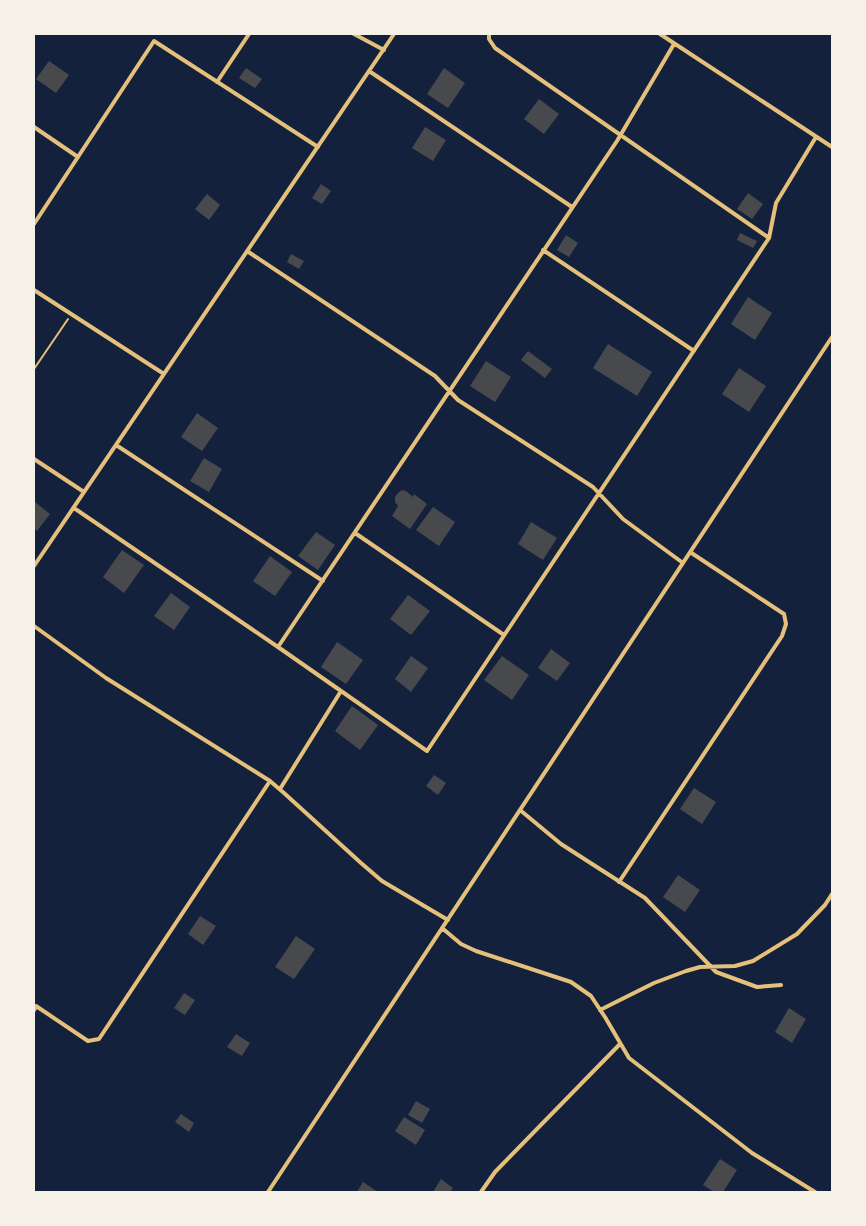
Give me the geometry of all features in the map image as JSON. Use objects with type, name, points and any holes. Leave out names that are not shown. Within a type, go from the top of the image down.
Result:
[{"type":"street","points":[[217,82],[249,34]]},
{"type":"street","points":[[354,34],[384,50]]},
{"type":"street","points":[[34,566],[394,34]]},
{"type":"street","points":[[489,34],[489,39],[495,48],[769,238]]},
{"type":"street","points":[[660,34],[832,148]]},
{"type":"street","points":[[34,224],[154,41],[318,147]]},
{"type":"street","points":[[278,647],[620,135],[674,44]]},
{"type":"street","points":[[370,71],[572,207]]},
{"type":"street","points":[[34,126],[78,157]]},
{"type":"street","points":[[74,508],[427,751],[769,238],[776,203],[816,137]]},
{"type":"street","points":[[544,250],[694,351]]},
{"type":"street","points":[[247,251],[435,376],[458,400],[594,487],[623,520],[683,563]]},
{"type":"street","points":[[34,290],[164,374]]},
{"type":"street","points":[[268,1192],[832,337]]},
{"type":"street","points":[[116,445],[323,581]]},
{"type":"street","points":[[34,459],[84,492]]},
{"type":"street","points":[[355,533],[504,635]]},
{"type":"street","points":[[620,882],[782,636],[786,624],[784,614],[690,552]]},
{"type":"street","points":[[34,626],[106,678],[270,781],[382,881],[448,920]]},
{"type":"street","points":[[280,789],[341,691]]},
{"type":"street","points":[[34,1010],[36,1006],[88,1040],[99,1040],[270,781]]},
{"type":"street","points":[[520,810],[561,844],[645,898],[716,972],[757,987],[781,985]]},
{"type":"street","points":[[600,1010],[654,983],[686,971],[700,967],[735,966],[753,961],[797,934],[825,905],[832,894]]},
{"type":"street","points":[[442,928],[461,944],[476,951],[571,982],[591,996],[629,1058],[752,1153],[815,1192]]},
{"type":"street","points":[[481,1192],[495,1172],[620,1044]]},
{"type":"path","points":[[34,370],[71,314]]},
{"type":"building","points":[[49,61],[69,75],[56,93],[36,79]]},
{"type":"building","points":[[246,68],[262,79],[255,88],[239,78]]},
{"type":"building","points":[[444,68],[465,83],[448,108],[427,94]]},
{"type":"building","points":[[539,99],[559,114],[544,134],[524,119]]},
{"type":"building","points":[[425,127],[446,140],[433,161],[412,148]]},
{"type":"building","points":[[321,184],[331,191],[322,204],[312,198]]},
{"type":"building","points":[[748,193],[763,204],[752,219],[737,209]]},
{"type":"building","points":[[207,194],[220,205],[209,220],[195,209]]},
{"type":"building","points":[[740,233],[757,241],[753,248],[737,240]]},
{"type":"building","points":[[566,235],[578,243],[569,257],[557,250]]},
{"type":"building","points":[[291,254],[304,261],[299,269],[287,262]]},
{"type":"building","points":[[748,297],[772,313],[755,340],[731,324]]},
{"type":"building","points":[[608,344],[652,372],[637,396],[593,368]]},
{"type":"building","points":[[528,351],[552,369],[545,378],[521,360]]},
{"type":"building","points":[[486,361],[511,377],[495,402],[470,386]]},
{"type":"building","points":[[739,368],[766,386],[749,412],[722,394]]},
{"type":"building","points":[[197,413],[218,428],[202,451],[181,437]]},
{"type":"building","points":[[204,458],[222,469],[209,492],[190,481]]},
{"type":"building","points":[[402,490],[406,491],[413,497],[414,494],[427,504],[410,529],[392,516],[398,506],[395,502],[395,497]]},
{"type":"building","points":[[35,502],[50,514],[37,531],[34,528]]},
{"type":"building","points":[[433,507],[455,522],[439,546],[416,530]]},
{"type":"building","points":[[531,522],[557,538],[543,560],[518,544]]},
{"type":"building","points":[[316,532],[335,545],[318,570],[298,556]]},
{"type":"building","points":[[122,550],[144,565],[124,593],[103,577]]},
{"type":"building","points":[[270,556],[292,572],[275,596],[253,581]]},
{"type":"building","points":[[171,593],[190,607],[174,630],[154,616]]},
{"type":"building","points":[[408,595],[430,611],[411,635],[390,619]]},
{"type":"building","points":[[337,642],[363,660],[346,684],[321,667]]},
{"type":"building","points":[[551,649],[570,663],[557,681],[538,668]]},
{"type":"building","points":[[411,656],[428,668],[411,692],[395,679]]},
{"type":"building","points":[[502,656],[529,675],[512,700],[484,680]]},
{"type":"building","points":[[352,706],[378,725],[360,750],[335,731]]},
{"type":"building","points":[[434,775],[446,783],[438,795],[426,786]]},
{"type":"building","points":[[694,788],[716,802],[702,824],[680,809]]},
{"type":"building","points":[[678,875],[700,890],[685,912],[663,897]]},
{"type":"building","points":[[200,916],[216,926],[203,945],[188,934]]},
{"type":"building","points":[[296,936],[315,949],[294,979],[275,967]]},
{"type":"building","points":[[184,993],[195,1000],[185,1015],[174,1008]]},
{"type":"building","points":[[789,1008],[806,1019],[792,1043],[775,1032]]},
{"type":"building","points":[[236,1034],[250,1043],[242,1056],[227,1047]]},
{"type":"building","points":[[416,1101],[430,1109],[422,1123],[408,1115]]},
{"type":"building","points":[[181,1114],[194,1123],[189,1132],[175,1122]]},
{"type":"building","points":[[404,1117],[425,1130],[416,1145],[395,1131]]},
{"type":"building","points":[[720,1159],[737,1170],[723,1192],[714,1192],[703,1185]]},
{"type":"building","points":[[441,1179],[453,1188],[450,1192],[433,1192]]},
{"type":"building","points":[[363,1182],[378,1192],[357,1192]]}]
